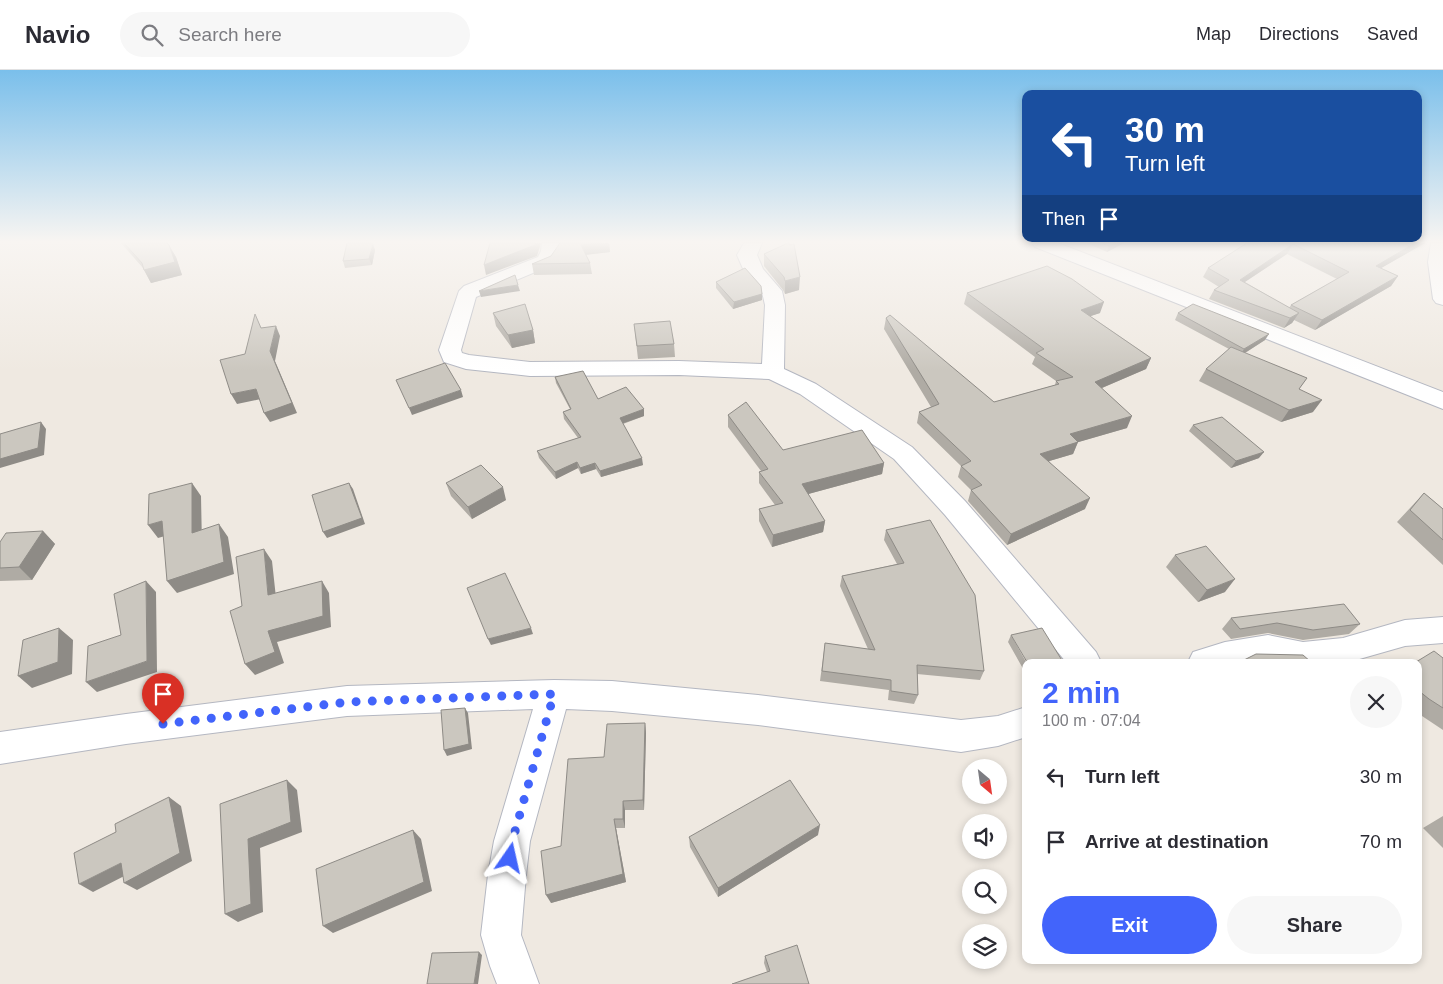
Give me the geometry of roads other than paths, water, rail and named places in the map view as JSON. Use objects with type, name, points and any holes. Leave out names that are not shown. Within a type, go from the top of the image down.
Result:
[{"type":"street","points":[[482,286],[471,290],[466,295],[450,350],[452,357],[466,362],[530,369],[679,368],[773,372],[808,389],[903,453],[955,508],[1082,659]]},
{"type":"street","points":[[767,286],[772,291],[775,305],[773,372]]},
{"type":"street","points":[[1150,286],[1443,401]]},
{"type":"street","points":[[1441,286],[1443,299]]},
{"type":"street","points":[[1213,659],[1245,650],[1268,648],[1303,655],[1343,651],[1405,633],[1443,630]]},
{"type":"street","points":[[0,748],[126,729],[348,702],[554,694],[612,696],[748,709],[961,736],[998,731],[1022,723]]},
{"type":"street","points":[[518,984],[510,966],[501,935],[507,875],[512,842],[554,694]]}]
